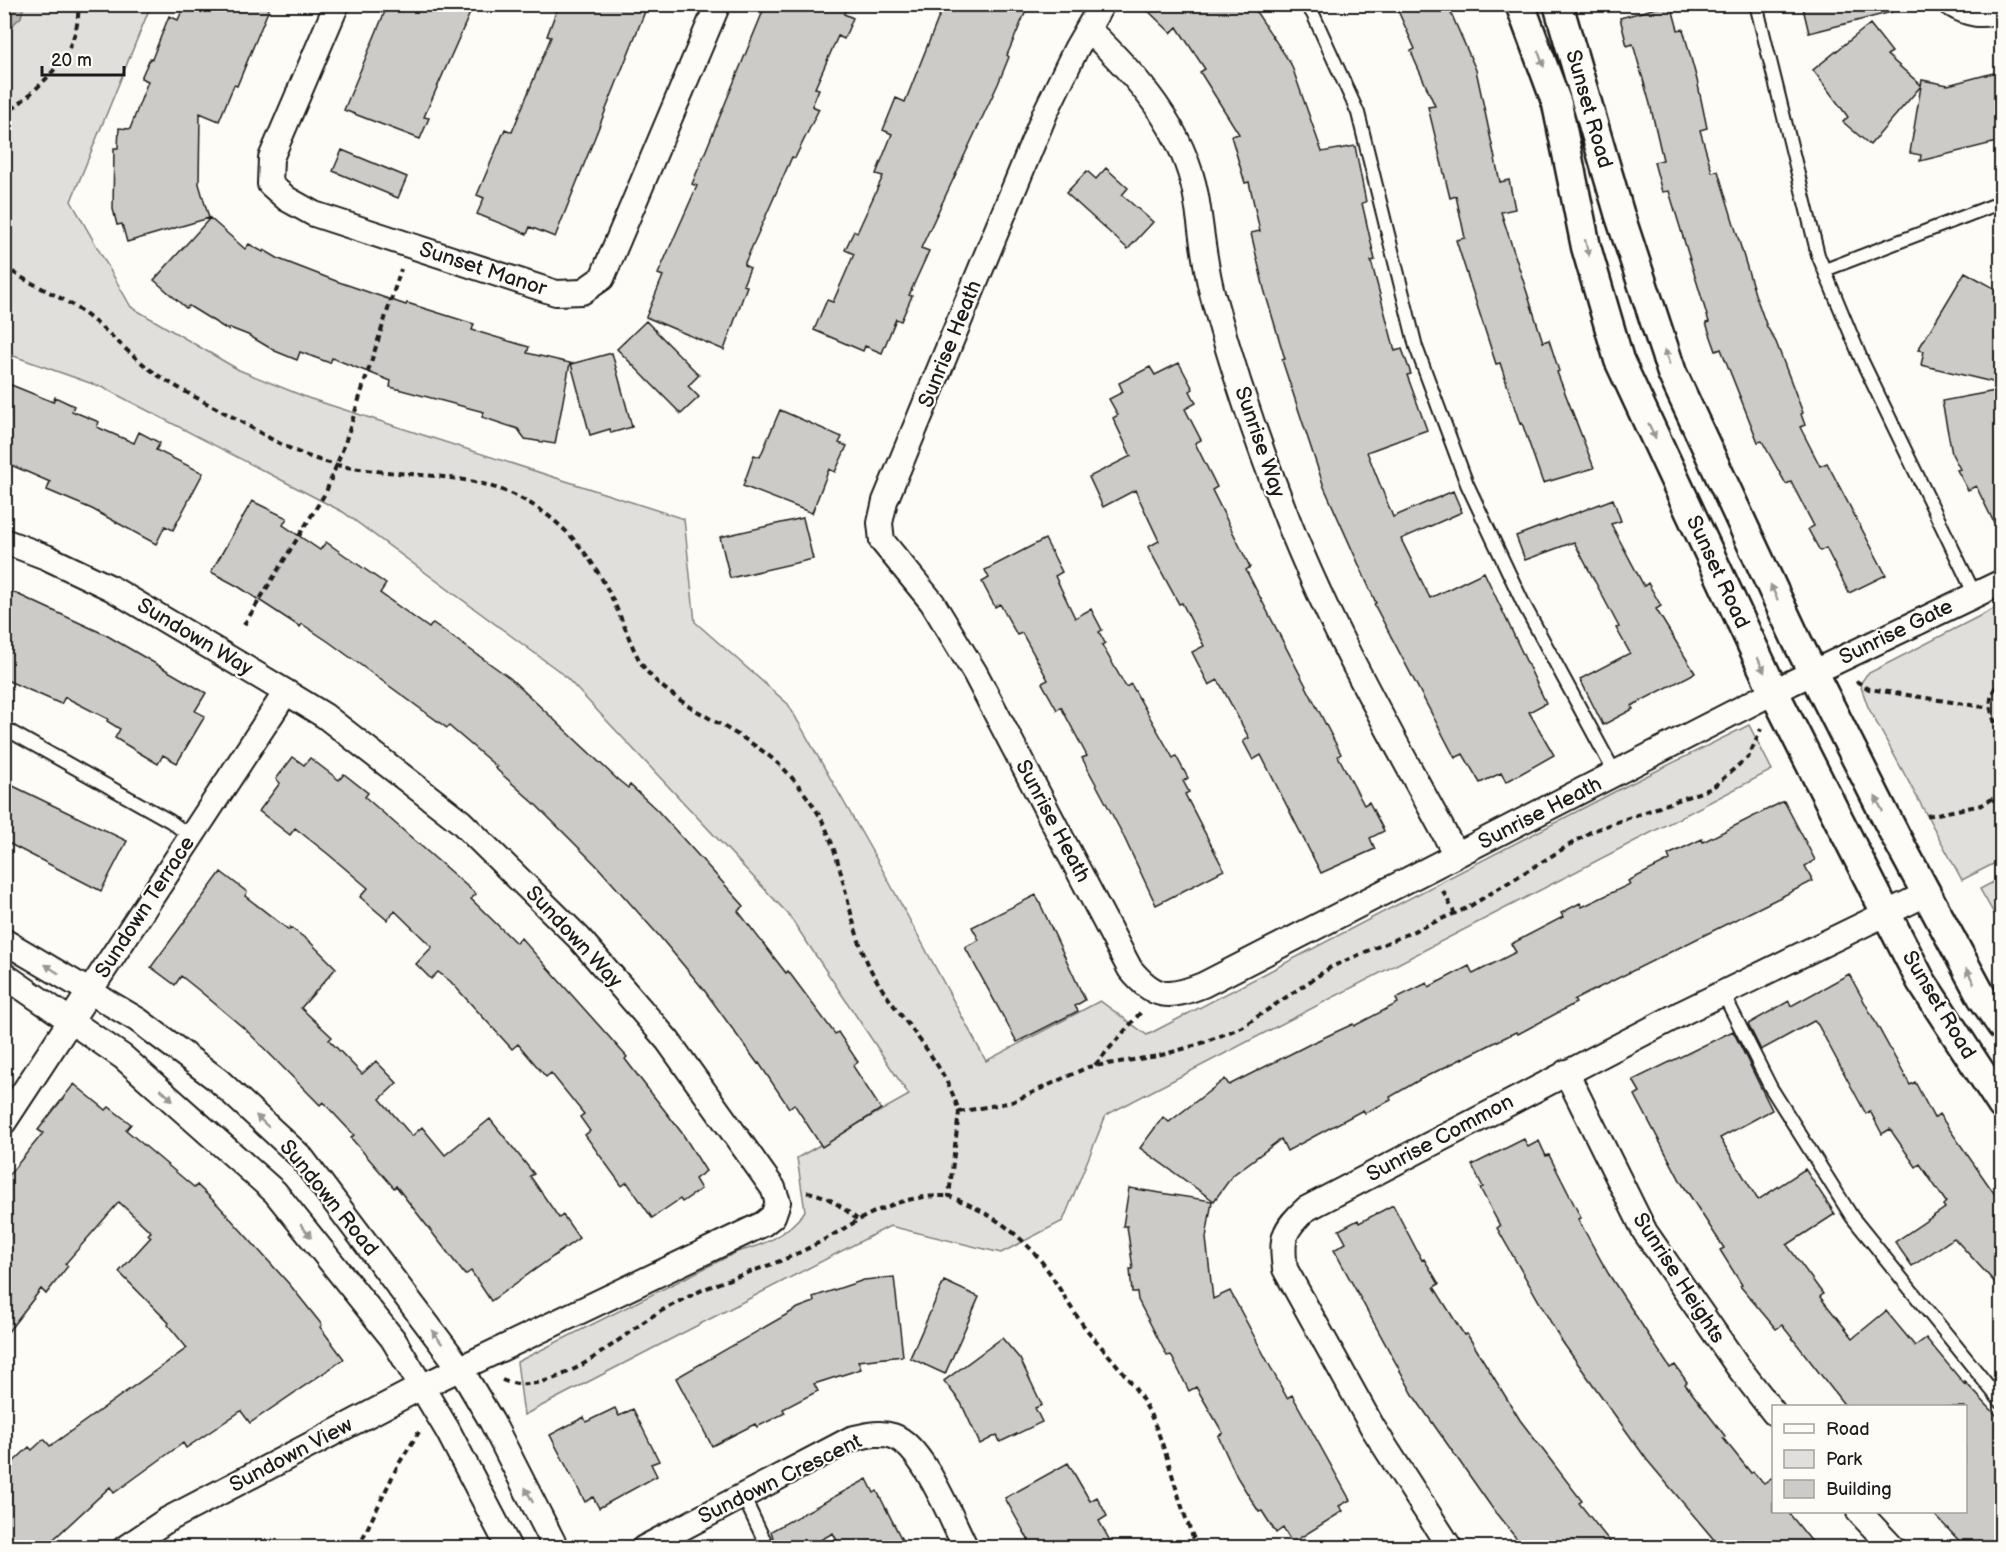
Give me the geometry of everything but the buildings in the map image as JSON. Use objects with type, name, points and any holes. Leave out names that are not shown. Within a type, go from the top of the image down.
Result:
[{"type":"street","name":"Sunset Manor","points":[[337,4],[272,158],[270,184],[287,199],[314,214],[556,293],[582,292],[602,278],[718,4]]},
{"type":"street","name":"Sunrise Heath","points":[[1102,4],[1046,111],[885,501],[880,524],[882,541],[932,602],[975,673],[1130,969],[1143,986],[1157,993],[1171,996],[1203,985],[1793,683]]},
{"type":"street","name":"Sunset Road","points":[[1520,4],[1557,104],[1586,247],[1619,360],[1793,683],[1926,894],[1982,997],[2001,1026]]},
{"type":"street","name":"Sunset Road","points":[[1558,4],[1620,216],[1672,373],[1793,683],[1886,913],[1921,981],[2001,1105]]},
{"type":"street","points":[[1951,4],[1974,15],[1987,15],[2001,10]]},
{"type":"street","name":"Sunrise Way","points":[[1088,29],[1124,63],[1151,97],[1182,150],[1195,194],[1213,298],[1254,429],[1282,506],[1335,626],[1456,855]]},
{"type":"street","name":"Sundown Way","points":[[4,541],[46,556],[111,588],[286,692],[325,717],[461,822],[579,938],[668,1041],[777,1196],[777,1209],[763,1224],[460,1368]]},
{"type":"street","name":"Sunrise Gate","points":[[1793,683],[2001,582]]},
{"type":"street","name":"Sundown Terrace","points":[[4,1122],[286,692]]},
{"type":"street","name":"Sunrise Common","points":[[1450,1548],[1373,1428],[1305,1309],[1285,1269],[1281,1242],[1291,1223],[1306,1209],[1566,1072],[1926,894]]},
{"type":"street","name":"Sundown Road","points":[[4,941],[59,974],[91,989],[138,1020],[218,1080],[301,1157],[460,1368],[492,1422],[556,1548]]},
{"type":"street","name":"Sundown Road","points":[[4,975],[123,1057],[275,1192],[393,1339],[448,1431],[509,1548]]},
{"type":"street","name":"Sunrise Heights","points":[[1566,1072],[1645,1232],[1772,1412]]},
{"type":"street","name":"Sundown View","points":[[125,1548],[167,1520],[460,1368]]},
{"type":"street","name":"Sundown Crescent","points":[[644,1548],[851,1439],[876,1433],[894,1436],[916,1454],[966,1548]]},
{"type":"street","points":[[1860,1513],[1893,1548]]},
{"type":"lane","points":[[1306,4],[1313,14],[1358,113],[1416,347],[1467,484],[1523,603],[1616,775]]},
{"type":"lane","points":[[1756,4],[1773,80],[1825,270],[1862,361],[1975,595]]},
{"type":"lane","points":[[1825,270],[2001,202]]},
{"type":"lane","points":[[4,728],[170,821],[191,837]]},
{"type":"lane","points":[[1723,993],[1772,1088],[1852,1217],[2001,1403]]},
{"type":"lane","points":[[743,1496],[768,1548]]},
{"type":"path","points":[[4,117],[44,83],[61,61],[78,30],[78,4]]},
{"type":"path","points":[[4,266],[31,285],[72,305],[159,375],[289,449],[337,465],[475,482],[514,495],[545,513],[573,536],[598,569],[638,658],[652,676],[676,696],[764,753],[784,770],[826,829],[851,919],[873,974],[918,1037],[955,1098],[959,1112],[949,1196]]},
{"type":"path","points":[[244,625],[326,492],[337,465],[401,268]]},
{"type":"path","points":[[2001,679],[1994,686],[1989,708],[2001,737]]},
{"type":"path","points":[[1855,680],[1869,690],[1989,708]]},
{"type":"path","points":[[959,1112],[1012,1102],[1050,1083],[1094,1066],[1158,1056],[1197,1045],[1242,1027],[1331,967],[1362,951],[1455,914],[1592,831],[1712,788],[1749,756],[1761,729]]},
{"type":"path","points":[[1927,816],[1982,805],[2001,793]]},
{"type":"path","points":[[1441,888],[1455,914]]},
{"type":"path","points":[[1094,1066],[1157,993]]},
{"type":"path","points":[[807,1192],[832,1199],[856,1219]]},
{"type":"path","points":[[502,1380],[528,1384],[562,1375],[585,1364],[650,1318],[689,1296],[800,1252],[856,1219],[910,1199],[927,1195],[949,1196],[991,1215],[1031,1250],[1049,1272],[1067,1304],[1136,1389],[1152,1416],[1188,1526],[1198,1548]]},
{"type":"path","points":[[358,1548],[398,1466],[421,1429]]},
{"type":"green space","points":[[5,5],[151,5],[71,201],[131,307],[239,370],[308,398],[684,519],[695,622],[788,704],[881,867],[986,1061],[1100,1001],[1147,1035],[1618,790],[1749,725],[1772,770],[1106,1115],[1063,1221],[1001,1253],[890,1226],[524,1415],[517,1362],[737,1252],[757,1246],[783,1233],[805,1211],[797,1158],[909,1095],[788,914],[563,674],[343,512],[104,388],[5,353]]},
{"type":"green space","points":[[2001,605],[2001,860],[1962,880],[1868,707],[1860,684],[1867,674]]},
{"type":"green space","points":[[2001,878],[2001,926],[1980,889]]},
{"type":"shaded area","points":[[5,4],[24,5],[21,17],[5,32]]}]
